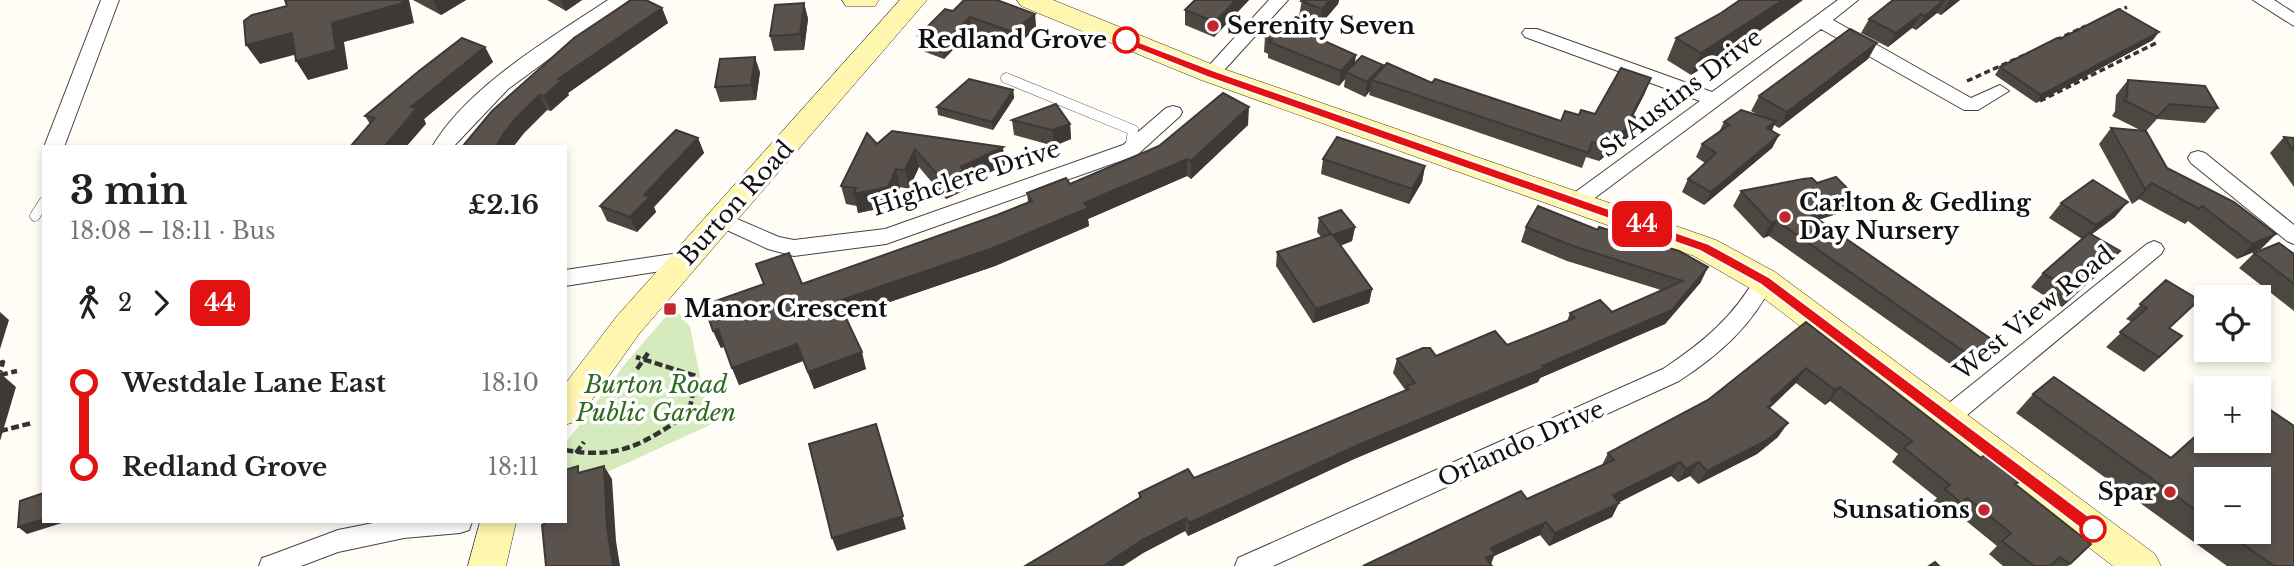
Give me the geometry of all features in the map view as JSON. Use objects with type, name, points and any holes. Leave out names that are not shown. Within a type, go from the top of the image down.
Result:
[{"type":"street","points":[[55,145],[110,0]]},
{"type":"street","points":[[444,145],[487,99],[540,55],[620,0]]},
{"type":"street","points":[[855,0],[866,0]]},
{"type":"street","name":"Burton Road","points":[[567,408],[628,325],[914,0]]},
{"type":"street","points":[[1030,0],[1211,74],[1704,248],[1764,281],[2142,566]]},
{"type":"street","points":[[1211,74],[1279,0]]},
{"type":"street","name":"St Austins Drive","points":[[1577,201],[1849,0]]},
{"type":"street","points":[[2262,0],[2294,20]]},
{"type":"street","points":[[1819,20],[1971,106],[2000,91]]},
{"type":"street","points":[[1531,33],[1713,99]]},
{"type":"street","name":"Highclere Drive","points":[[723,220],[775,244],[794,248],[886,236],[1130,150],[1173,112]]},
{"type":"street","points":[[2198,159],[2294,236]]},
{"type":"street","name":"West View Road","points":[[1947,418],[2154,249]]},
{"type":"street","points":[[567,278],[686,260]]},
{"type":"street","name":"Orlando Drive","points":[[1247,566],[1671,375],[1719,343],[1737,324],[1764,281]]},
{"type":"street","points":[[271,566],[338,541],[404,527],[449,523]]},
{"type":"street","points":[[487,566],[498,523]]},
{"type":"lane","points":[[1006,78],[1133,130],[1130,150]]},
{"type":"lane","points":[[35,216],[42,205]]},
{"type":"path","points":[[2115,12],[2127,7]]},
{"type":"path","points":[[2044,46],[2092,23]]},
{"type":"path","points":[[2069,34],[2081,41]]},
{"type":"path","points":[[2037,102],[2158,42]]},
{"type":"path","points":[[1955,87],[2031,51]]},
{"type":"path","points":[[2104,56],[2115,63]]},
{"type":"path","points":[[637,369],[648,353]]},
{"type":"path","points":[[567,451],[599,457],[634,449],[689,413],[696,376],[647,361]]},
{"type":"path","points":[[0,363],[3,362],[0,373],[17,371]]},
{"type":"path","points":[[0,431],[32,423]]},
{"type":"path","points":[[576,453],[584,442]]},
{"type":"green space","name":"Burton Road Public Garden","points":[[674,307],[690,327],[710,425],[601,475],[567,479],[567,441],[625,364]]},
{"type":"building","points":[[285,0],[402,0],[403,3],[332,23],[336,50],[296,61],[292,33],[246,45],[244,21],[252,15],[287,6]]},
{"type":"building","points":[[631,0],[646,0],[662,8],[558,79],[562,80],[544,96],[539,95],[516,118],[497,145],[464,145],[492,111],[574,38]]},
{"type":"building","points":[[964,0],[997,0],[1035,14],[1013,32],[970,17],[942,45],[918,36],[945,9],[953,11]]},
{"type":"building","points":[[1195,0],[1236,0],[1215,22],[1185,10]]},
{"type":"building","points":[[1302,0],[1330,0],[1322,9]]},
{"type":"building","points":[[1740,0],[1783,0],[1701,53],[1676,38],[1721,13]]},
{"type":"building","points":[[1893,0],[1944,0],[1925,16],[1921,14],[1896,33],[1869,19]]},
{"type":"building","points":[[804,3],[800,34],[770,36],[775,5]]},
{"type":"building","points":[[2119,9],[2159,32],[2041,95],[2000,67],[2057,38],[2060,39]]},
{"type":"building","points":[[1296,17],[1321,27],[1313,36],[1356,55],[1341,71],[1269,42],[1272,40],[1265,37],[1273,19],[1287,25]]},
{"type":"building","points":[[1850,29],[1877,43],[1787,112],[1759,96]]},
{"type":"building","points":[[462,38],[485,47],[411,107],[417,108],[386,145],[352,145],[375,118],[365,116]]},
{"type":"building","points":[[1362,56],[1383,65],[1367,82],[1346,72]]},
{"type":"building","points":[[755,57],[751,85],[715,87],[720,59]]},
{"type":"building","points":[[1387,63],[1432,83],[1435,79],[1561,121],[1565,111],[1579,115],[1581,110],[1595,114],[1621,68],[1651,78],[1632,115],[1638,119],[1605,146],[1592,142],[1588,153],[1372,80]]},
{"type":"building","points":[[969,79],[1013,90],[992,122],[937,107]]},
{"type":"building","points":[[2128,80],[2205,86],[2218,108],[2170,104],[2157,117],[2124,100],[2127,97]]},
{"type":"building","points":[[1223,93],[1249,107],[1191,161],[1187,159],[1084,203],[1088,208],[993,248],[838,301],[862,352],[808,372],[797,344],[732,368],[718,329],[713,331],[704,305],[764,284],[756,264],[789,253],[802,284],[997,215],[1032,201],[1027,193],[1066,178],[1070,184],[1159,146]]},
{"type":"building","points":[[1056,104],[1070,124],[1052,130],[1012,120]]},
{"type":"building","points":[[1741,110],[1776,121],[1767,128],[1779,135],[1711,192],[1688,179],[1716,153],[1702,144],[1729,125],[1724,122]]},
{"type":"building","points":[[2111,128],[2146,131],[2167,168],[2234,202],[2276,234],[2252,244],[2202,206],[2199,209],[2152,183],[2145,189]]},
{"type":"building","points":[[676,130],[698,138],[644,195],[650,197],[630,217],[600,206]]},
{"type":"building","points":[[892,131],[1003,147],[961,167],[964,171],[943,181],[915,149],[905,170],[896,169],[888,187],[854,194],[856,188],[841,186],[867,133],[877,144]]},
{"type":"building","points":[[1337,137],[1425,166],[1412,189],[1323,159]]},
{"type":"building","points":[[2284,137],[2294,138],[2294,151]]},
{"type":"building","points":[[1836,177],[1855,196],[1806,211],[1997,343],[1976,360],[1777,221],[1771,223],[1741,191],[1812,178],[1817,183]]},
{"type":"building","points":[[2093,180],[2128,202],[2096,225],[2061,203]]},
{"type":"building","points":[[1538,206],[1598,230],[1599,227],[1679,251],[1708,267],[1672,310],[1542,366],[1544,368],[1358,445],[1189,523],[1186,518],[1142,540],[1103,566],[1025,566],[1141,497],[1139,493],[1188,469],[1194,478],[1409,389],[1407,386],[1415,383],[1397,359],[1423,348],[1430,348],[1436,356],[1495,331],[1507,345],[1575,318],[1570,313],[1600,300],[1612,312],[1683,281],[1573,246],[1526,227]]},
{"type":"building","points":[[1341,210],[1355,227],[1333,235],[1372,289],[1316,309],[1277,252],[1331,234],[1319,218]]},
{"type":"building","points":[[2089,233],[2120,251],[2075,292],[2043,273]]},
{"type":"building","points":[[2279,243],[2294,254],[2294,284],[2254,253]]},
{"type":"building","points":[[2166,280],[2194,297],[2194,305],[2169,328],[2182,336],[2159,357],[2120,332],[2147,308],[2140,304]]},
{"type":"building","points":[[1806,322],[1981,458],[1989,451],[2005,463],[2000,467],[2019,482],[2015,484],[2091,544],[2070,564],[2060,557],[2050,566],[2034,566],[2002,541],[2011,533],[1967,498],[1961,503],[1945,489],[1950,485],[1904,448],[1912,441],[1840,387],[1835,390],[1806,368],[1771,400],[1774,402],[1768,407],[1788,423],[1767,440],[1707,471],[1699,462],[1686,469],[1680,462],[1613,495],[1619,503],[1555,533],[1546,522],[1491,548],[1495,554],[1486,558],[1492,566],[1363,566],[1521,491],[1527,499],[1614,460],[1608,453],[1708,400]]},
{"type":"building","points":[[2054,377],[2171,458],[2194,438],[2194,453],[2271,453],[2271,410],[2294,426],[2294,566],[2274,566],[2243,544],[2271,544],[2271,467],[2194,467],[2194,509],[2033,394]]},
{"type":"building","points":[[876,424],[903,516],[832,538],[809,444]]},
{"type":"building","points":[[578,466],[578,473],[604,466],[607,528],[613,566],[546,566],[542,525],[567,523],[567,469]]},
{"type":"building","points":[[42,494],[42,520],[18,527],[20,501]]},
{"type":"bus line","name":"44","points":[[1126,40],[1211,74],[1678,237],[1731,261],[1764,281],[1853,345],[2093,529]]},
{"type":"place","name":"Serenity Seven","points":[[1213,26]]},
{"type":"place","name":"Redland Grove","points":[[1126,40]]},
{"type":"place","name":"Carlton & Gedling Day Nursery","points":[[1785,217]]},
{"type":"place","name":"Manor Crescent","points":[[670,309]]},
{"type":"place","name":"Spar","points":[[2170,492]]},
{"type":"place","name":"Sunsations","points":[[1984,510]]}]
